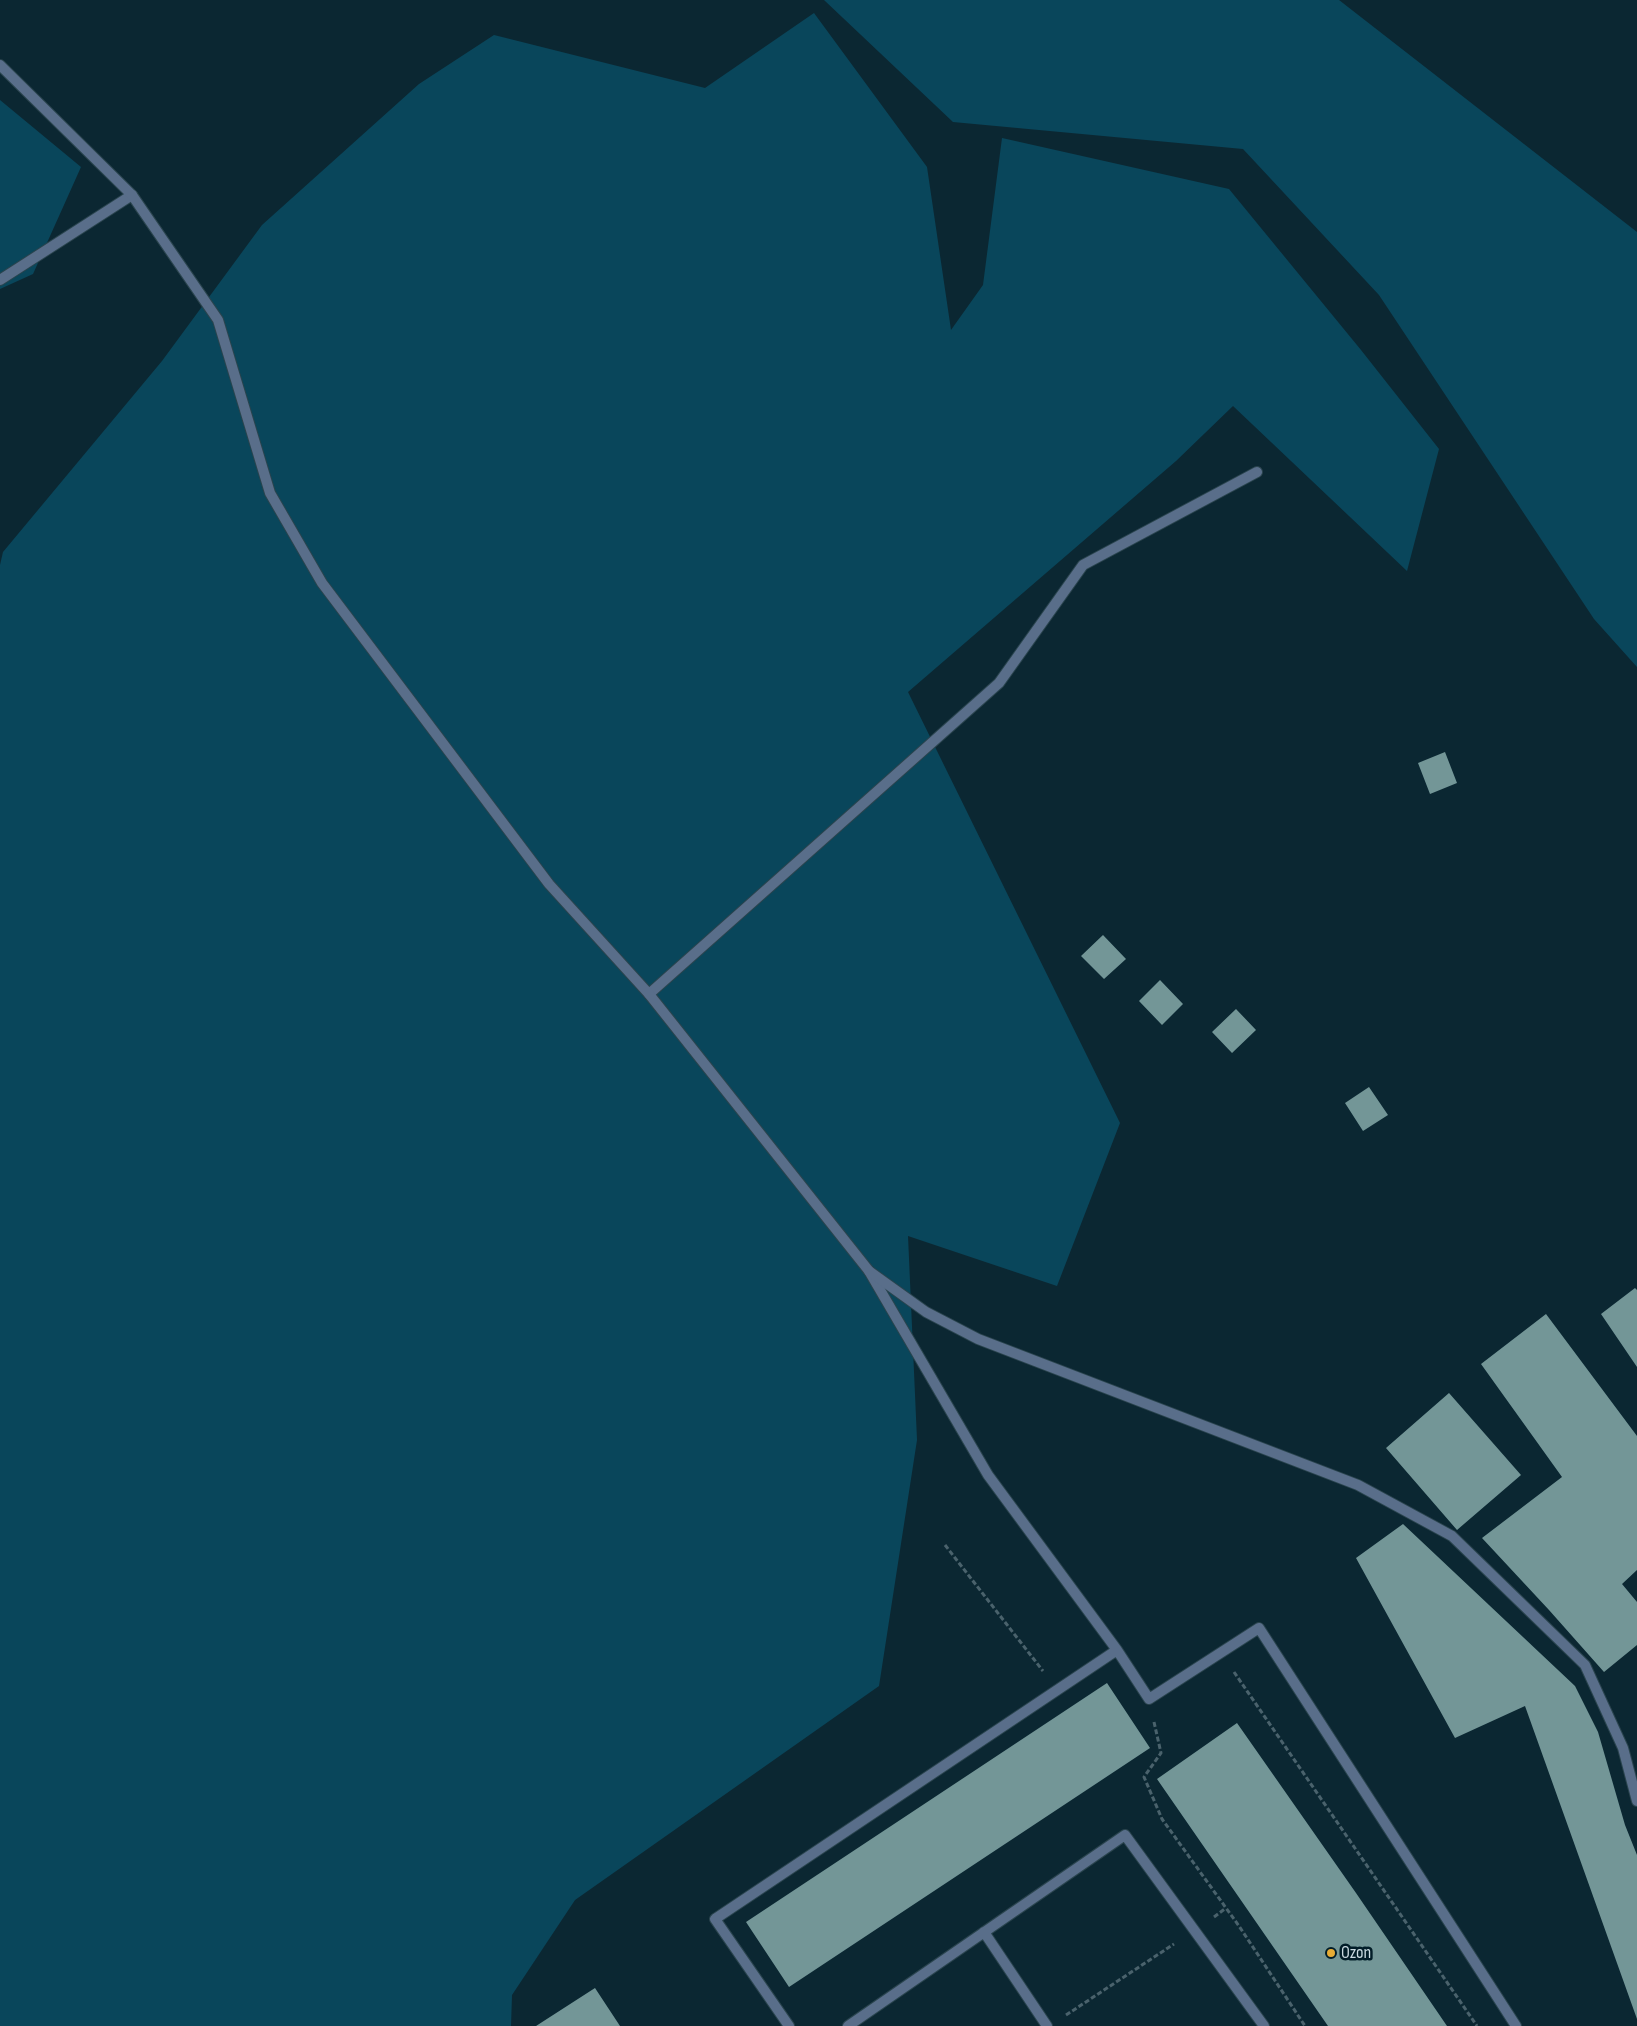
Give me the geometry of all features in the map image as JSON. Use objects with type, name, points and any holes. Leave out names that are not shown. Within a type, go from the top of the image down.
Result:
[{"type":"street","points":[[0,65],[132,195],[218,320],[270,493],[322,584],[550,884],[649,994],[869,1271],[988,1476],[1117,1650],[1148,1699],[1259,1628],[1516,2026]]},
{"type":"street","points":[[0,280],[132,195]]},
{"type":"street","points":[[649,994],[999,682],[1083,565],[1257,472]]},
{"type":"street","points":[[869,1271],[926,1312],[978,1339],[1280,1457],[1358,1485],[1452,1536],[1585,1664],[1623,1748],[1637,1800]]},
{"type":"street","points":[[789,2026],[715,1919],[1117,1650]]},
{"type":"street","points":[[848,2026],[1125,1835],[1264,2026]]},
{"type":"street","points":[[984,1932],[1047,2026]]},
{"type":"path","points":[[945,1545],[1057,1689]]},
{"type":"path","points":[[1220,1652],[1477,2026]]},
{"type":"path","points":[[1148,1699],[1161,1753],[1144,1777],[1162,1819],[1226,1908],[1305,2026]]},
{"type":"path","points":[[1065,2015],[1226,1908]]},
{"type":"shaded area","points":[[824,0],[1339,0],[1637,232],[1637,667],[1594,619],[1379,295],[1243,149],[953,122]]},
{"type":"shaded area","points":[[814,13],[927,167],[951,330],[983,285],[1002,138],[1229,189],[1361,350],[1439,449],[1407,571],[1233,406],[1176,461],[908,692],[1120,1123],[1057,1286],[908,1236],[917,1440],[879,1686],[575,1900],[512,1995],[511,2026],[0,2026],[0,565],[3,552],[162,361],[262,225],[419,84],[494,35],[705,88]]},
{"type":"shaded area","points":[[0,100],[81,167],[33,274],[0,289]]},
{"type":"building","points":[[1445,752],[1457,783],[1430,794],[1418,763]]},
{"type":"building","points":[[1103,935],[1126,959],[1104,979],[1081,956]]},
{"type":"building","points":[[1160,980],[1183,1004],[1162,1025],[1139,1001]]},
{"type":"building","points":[[1236,1009],[1256,1030],[1232,1053],[1212,1032]]},
{"type":"building","points":[[1369,1087],[1388,1115],[1363,1131],[1345,1103]]},
{"type":"building","points":[[1635,1288],[1637,1290],[1637,1367],[1601,1314]]},
{"type":"building","points":[[1546,1314],[1637,1436],[1637,1570],[1622,1584],[1637,1602],[1637,1645],[1604,1672],[1482,1538],[1562,1477],[1481,1364]]},
{"type":"building","points":[[1449,1393],[1521,1475],[1457,1530],[1386,1448]]},
{"type":"building","points":[[1403,1524],[1575,1686],[1598,1732],[1625,1825],[1637,1855],[1637,2019],[1525,1706],[1455,1738],[1356,1558]]},
{"type":"building","points":[[1107,1683],[1150,1748],[789,1987],[746,1922]]},
{"type":"building","points":[[1237,1723],[1447,2026],[1328,2026],[1157,1779]]},
{"type":"building","points":[[595,1988],[620,2026],[536,2026]]},
{"type":"place","name":"Ozon","points":[[1331,1953]]}]
